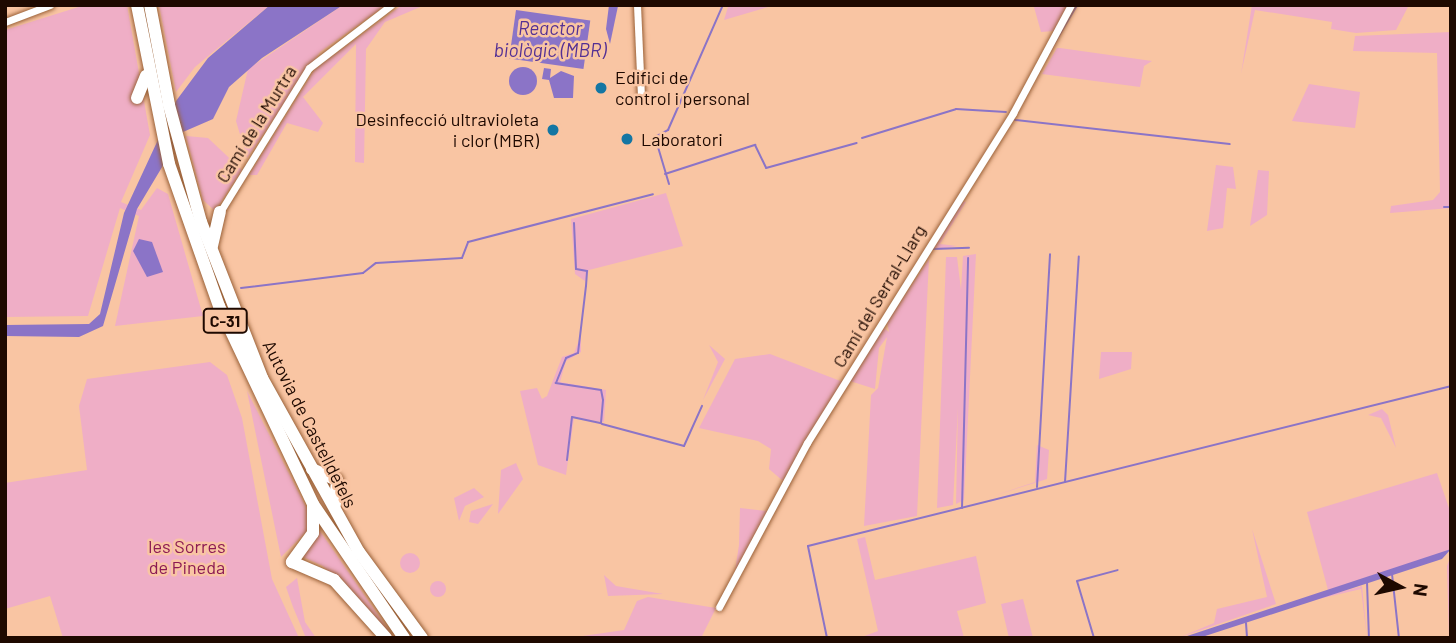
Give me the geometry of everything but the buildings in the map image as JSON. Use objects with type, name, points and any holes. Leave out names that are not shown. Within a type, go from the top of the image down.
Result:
[{"type":"highway","name":"Autovia de Castelldefels","points":[[137,5],[157,117],[169,164],[219,306],[313,504],[404,638]]},
{"type":"highway","name":"Autovia de Castelldefels","points":[[150,5],[179,148],[214,260],[262,378],[337,516],[422,638]]},
{"type":"highway","points":[[194,194],[205,213],[220,212],[211,236],[214,260]]},
{"type":"highway","points":[[313,504],[313,533],[292,562],[334,580],[386,638]]},
{"type":"street","points":[[5,22],[50,5]]},
{"type":"street","name":"Camí de la Murtra","points":[[220,212],[309,68],[391,5]]},
{"type":"street","points":[[637,5],[641,97]]},
{"type":"street","name":"Camí del Serral-Llarg","points":[[719,607],[807,443],[1013,113],[1070,5]]},
{"type":"green space","points":[[85,5],[127,5],[150,135],[121,202],[141,210],[157,188],[168,194],[203,316],[115,326],[139,216],[120,208],[88,316],[5,317],[5,30]]},
{"type":"green space","points":[[159,5],[270,5],[195,67],[176,92]]},
{"type":"green space","points":[[343,5],[386,5],[320,52],[247,158],[236,121],[248,69]]},
{"type":"green space","points":[[402,5],[425,5],[385,22],[366,49],[364,163],[355,162],[356,44],[303,97],[323,123],[318,132],[287,123],[257,175],[249,175],[315,69]]},
{"type":"green space","points":[[775,5],[724,20],[728,7]]},
{"type":"green space","points":[[1252,5],[1409,5],[1396,30],[1356,33],[1331,29],[1332,22],[1255,10],[1241,74]]},
{"type":"green space","points":[[1067,6],[1054,31],[1041,32],[1034,7]]},
{"type":"green space","points":[[1451,32],[1451,208],[1390,213],[1391,206],[1433,200],[1440,192],[1437,53],[1353,51],[1355,36]]},
{"type":"green space","points":[[1057,48],[1152,61],[1144,66],[1140,87],[1042,74]]},
{"type":"green space","points":[[1309,84],[1360,92],[1355,128],[1292,121]]},
{"type":"green space","points":[[186,136],[208,138],[242,170],[215,211],[203,200]]},
{"type":"green space","points":[[1216,165],[1233,167],[1236,189],[1227,188],[1223,228],[1207,231]]},
{"type":"green space","points":[[1258,170],[1269,171],[1267,215],[1250,226]]},
{"type":"green space","points":[[666,193],[683,246],[589,270],[585,281],[575,274],[571,219]]},
{"type":"green space","points":[[960,201],[966,202],[940,244],[957,246],[932,250]]},
{"type":"green space","points":[[976,254],[964,500],[956,504],[958,407],[953,505],[937,508],[946,257],[957,257],[961,290],[963,256]]},
{"type":"green space","points":[[929,259],[917,516],[864,526],[871,395],[878,388],[887,337],[879,348],[875,389],[850,381],[883,327],[889,332],[887,322]]},
{"type":"green space","points":[[581,335],[581,352],[566,361],[560,382],[606,390],[604,422],[574,418],[566,475],[538,465],[520,391],[537,388],[542,399],[547,396],[562,357],[574,353]]},
{"type":"green space","points":[[709,345],[725,359],[703,400],[718,362]]},
{"type":"green space","points":[[1101,352],[1132,352],[1131,369],[1099,379]]},
{"type":"green space","points":[[770,354],[843,382],[783,481],[769,469],[771,449],[758,441],[699,428],[735,359]]},
{"type":"green space","name":"les Sorres de Pineda","points":[[210,362],[227,375],[242,418],[272,579],[299,638],[63,638],[50,596],[5,609],[5,483],[87,470],[79,406],[87,379]]},
{"type":"green space","points":[[247,391],[309,513],[310,528],[281,557]]},
{"type":"green space","points":[[1382,409],[1388,415],[1396,448],[1381,418],[1368,415]]},
{"type":"green space","points":[[1037,445],[1049,450],[1047,479],[993,496],[1035,482]]},
{"type":"green space","points":[[516,463],[523,479],[498,514],[501,470]]},
{"type":"green space","points":[[1437,473],[1451,514],[1451,550],[1328,590],[1307,512]]},
{"type":"green space","points":[[474,488],[484,497],[465,506],[459,521],[454,498]]},
{"type":"green space","points":[[493,504],[478,524],[469,522],[471,511]]},
{"type":"green space","points":[[740,508],[767,511],[735,571],[739,545]]},
{"type":"green space","points":[[1252,529],[1276,604],[1178,638],[1214,623],[1217,609],[1267,597]]},
{"type":"green space","points":[[320,531],[394,638],[323,566],[303,557]]},
{"type":"green space","points":[[865,537],[875,580],[976,556],[986,603],[957,611],[964,638],[859,638],[878,631],[857,539]]},
{"type":"green space","points":[[410,553],[417,556],[420,563],[417,570],[410,573],[403,570],[400,563],[403,556]]},
{"type":"green space","points":[[1451,555],[1451,638],[1449,638],[1447,566]]},
{"type":"green space","points":[[604,575],[616,586],[663,594],[608,596]]},
{"type":"green space","points":[[297,578],[305,622],[316,638],[306,638],[286,587]]},
{"type":"green space","points":[[438,581],[444,583],[444,595],[438,597],[432,595],[430,589],[432,583]]},
{"type":"green space","points":[[1362,586],[1367,638],[1361,589],[1289,606]]},
{"type":"green space","points":[[648,597],[716,608],[701,638],[569,638],[624,630],[637,601]]},
{"type":"green space","points":[[1023,599],[1033,638],[1009,638],[1001,604]]},
{"type":"water","points":[[270,5],[343,5],[262,58],[229,87],[213,119],[183,132],[137,209],[103,326],[79,337],[5,336],[5,325],[89,324],[100,314],[124,213],[176,101],[208,58]]},
{"type":"water","points":[[609,5],[618,6],[610,44],[606,29]]},
{"type":"water","name":"Reactor biològic (MBR)","points":[[516,10],[590,20],[583,69],[509,59]]},
{"type":"water","points":[[523,67],[533,71],[537,81],[533,91],[523,95],[513,91],[509,81],[513,71]]},
{"type":"water","points":[[544,68],[551,69],[550,78],[561,71],[574,76],[573,98],[554,98],[549,80],[542,79]]},
{"type":"water","points":[[139,239],[152,242],[163,272],[147,277],[133,251]]},
{"type":"water","points":[[1451,549],[1442,559],[1199,638],[1181,638]]},
{"type":"waterway","points":[[669,184],[655,137],[668,130],[723,5]]},
{"type":"waterway","points":[[948,224],[1077,5]]},
{"type":"waterway","points":[[862,138],[956,109],[1006,112]]},
{"type":"waterway","points":[[1015,120],[1230,144]]},
{"type":"waterway","points":[[665,174],[755,145],[766,168],[857,143]]},
{"type":"waterway","points":[[241,288],[363,273],[376,263],[462,258],[468,242],[653,194]]},
{"type":"waterway","points":[[1444,207],[1451,207]]},
{"type":"waterway","points":[[567,460],[572,417],[601,423],[603,400],[601,390],[556,383],[566,358],[578,353],[586,286],[587,271],[576,269],[574,223]]},
{"type":"waterway","points":[[933,249],[969,248]]},
{"type":"waterway","points":[[1037,487],[1050,254]]},
{"type":"waterway","points":[[1065,482],[1079,256]]},
{"type":"waterway","points":[[962,508],[968,258]]},
{"type":"waterway","points":[[827,638],[808,546],[1451,386]]},
{"type":"waterway","points":[[602,424],[684,446],[702,406]]},
{"type":"waterway","points":[[1094,638],[1077,581],[1118,570]]},
{"type":"waterway","points":[[1392,574],[1399,638]]},
{"type":"waterway","points":[[1367,582],[1369,638]]},
{"type":"waterway","points":[[1246,623],[1247,638]]},
{"type":"place","name":"Edifici de control i personal","points":[[601,88]]},
{"type":"place","name":"Desinfecció ultravioleta i clor (MBR)","points":[[553,130]]},
{"type":"place","name":"Laboratori","points":[[627,139]]}]
